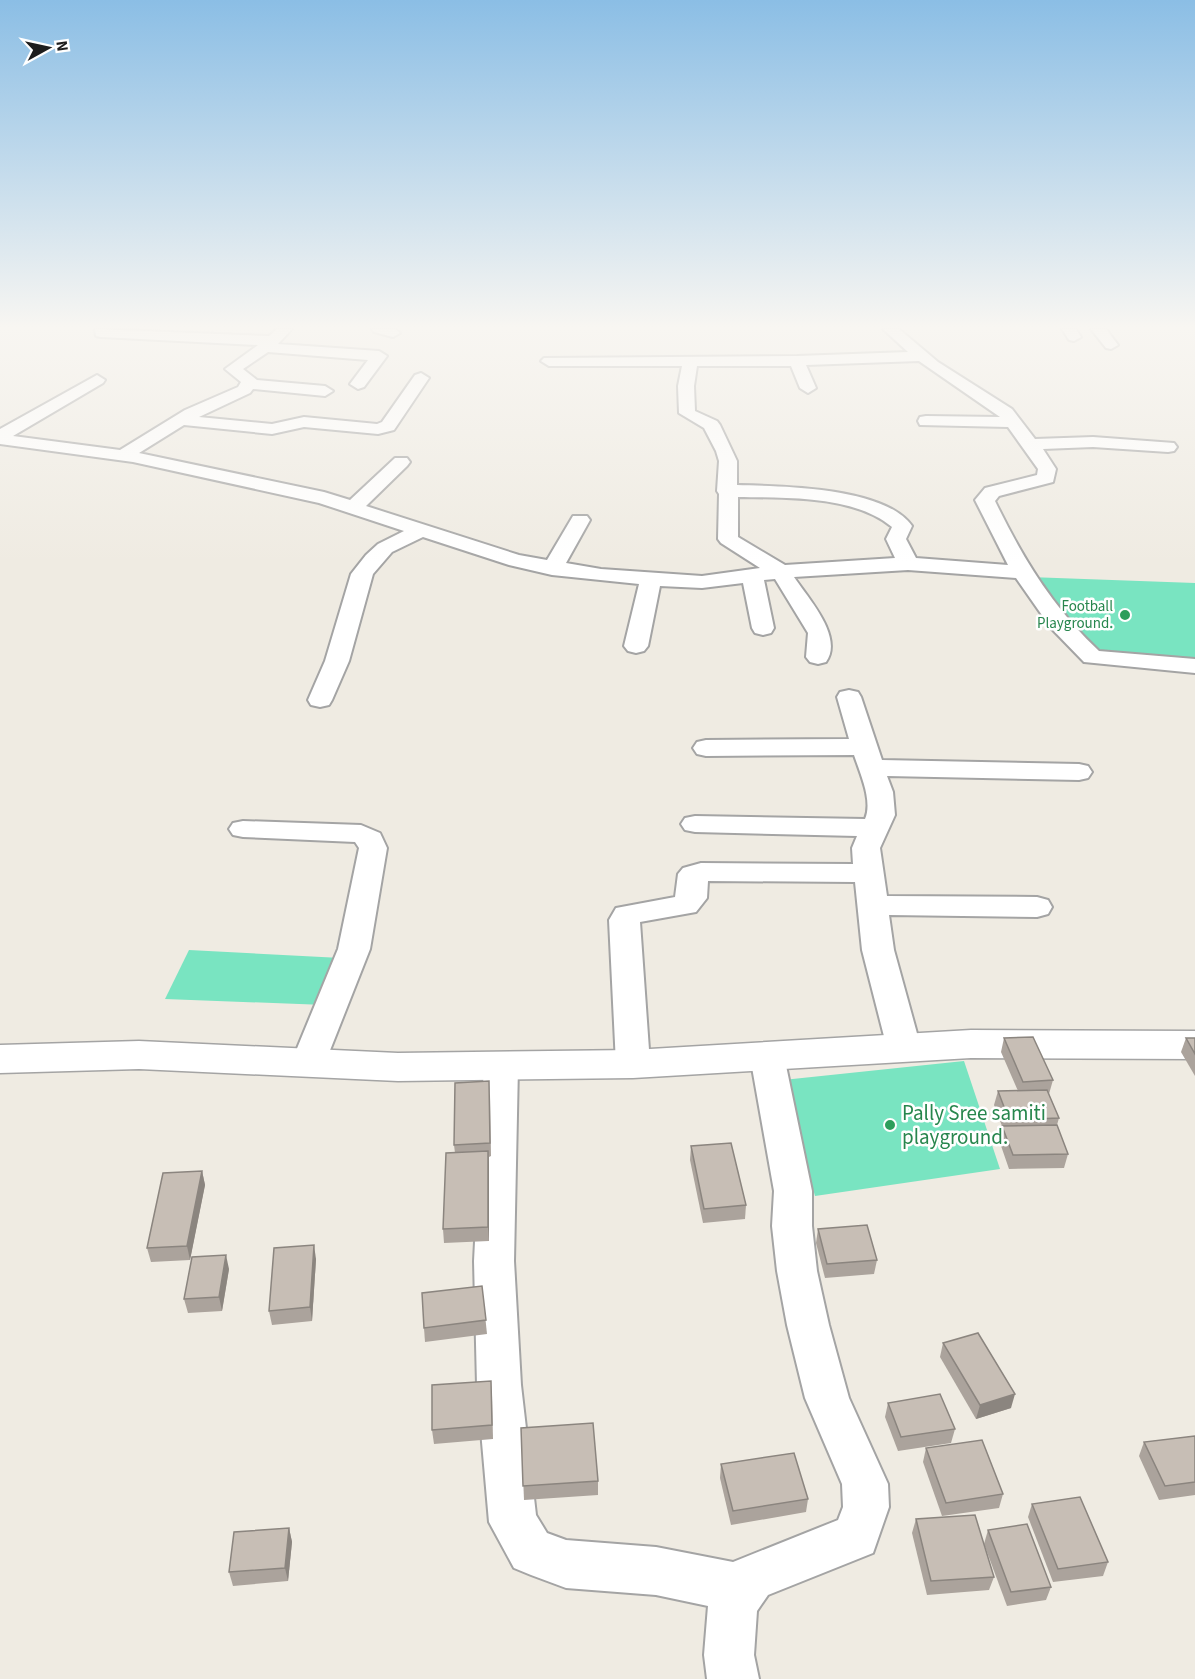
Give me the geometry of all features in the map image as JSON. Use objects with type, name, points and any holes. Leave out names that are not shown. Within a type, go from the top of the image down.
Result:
[{"type":"street","points":[[0,438],[52,407]]},
{"type":"street","points":[[122,456],[182,420],[208,407]]},
{"type":"street","points":[[182,420],[272,429],[304,422],[378,429],[388,426],[401,407]]},
{"type":"street","points":[[687,407],[687,413],[711,425],[725,451],[728,461],[726,491],[728,539],[781,572],[819,633],[818,657]]},
{"type":"street","points":[[997,407],[1006,413],[1047,468],[1046,478],[992,492],[985,500],[1022,572],[1073,637],[1092,657],[1195,666]]},
{"type":"street","points":[[926,421],[1013,422]]},
{"type":"street","points":[[32,444],[54,427]]},
{"type":"street","points":[[0,438],[122,456],[236,478],[355,506],[493,555],[552,569],[702,582],[852,565],[908,564],[1022,572]]},
{"type":"street","points":[[1029,444],[1093,442],[1168,447]]},
{"type":"street","points":[[355,506],[400,462]]},
{"type":"street","points":[[726,491],[813,493],[832,495],[862,504],[888,515],[902,526],[896,539],[908,564]]},
{"type":"street","points":[[552,569],[580,520]]},
{"type":"street","points":[[320,699],[337,661],[362,573],[385,548],[422,530]]},
{"type":"street","points":[[753,577],[763,628]]},
{"type":"street","points":[[636,646],[651,579]]},
{"type":"street","points":[[849,697],[879,792],[881,815],[866,848],[878,950],[904,1048]]},
{"type":"street","points":[[706,748],[1079,772]]},
{"type":"street","points":[[695,824],[875,828]]},
{"type":"street","points":[[243,829],[361,834],[370,839],[373,848],[354,949],[308,1063]]},
{"type":"street","points":[[633,1064],[624,920],[627,915],[685,905],[692,898],[693,874],[701,872],[869,873]]},
{"type":"street","points":[[873,905],[1037,907]]},
{"type":"street","points":[[0,1059],[139,1055],[398,1067],[501,1066],[633,1064],[971,1044],[1195,1045]]},
{"type":"street","points":[[733,1679],[729,1655],[733,1603],[751,1578],[856,1536],[866,1507],[865,1484],[827,1398],[808,1325],[792,1226],[793,1191],[767,1056]]},
{"type":"street","points":[[501,1066],[494,1261],[499,1386],[513,1522],[531,1551],[566,1564],[656,1571],[743,1589]]},
{"type":"green space","name":"Football Playground.","points":[[1029,577],[1195,583],[1195,666],[1092,657]]},
{"type":"green space","points":[[189,950],[341,958],[325,1005],[165,999]]},
{"type":"green space","name":"Pally Sree samiti playground.","points":[[964,1061],[1000,1169],[815,1196],[783,1080]]},
{"type":"building","points":[[1033,1037],[1053,1080],[1023,1082],[1004,1038]]},
{"type":"building","points":[[1186,1038],[1195,1038],[1195,1054]]},
{"type":"building","points":[[489,1081],[490,1143],[454,1145],[455,1083]]},
{"type":"building","points":[[1047,1090],[1059,1118],[1009,1120],[998,1091]]},
{"type":"building","points":[[1057,1125],[1068,1154],[1013,1155],[1002,1126]]},
{"type":"building","points":[[731,1143],[746,1205],[704,1209],[691,1146]]},
{"type":"building","points":[[488,1151],[488,1227],[443,1229],[446,1153]]},
{"type":"building","points":[[202,1171],[187,1246],[147,1248],[163,1173]]},
{"type":"building","points":[[867,1225],[877,1260],[827,1264],[818,1229]]},
{"type":"building","points":[[314,1245],[310,1307],[269,1311],[274,1248]]},
{"type":"building","points":[[226,1255],[219,1297],[184,1299],[192,1257]]},
{"type":"building","points":[[482,1286],[486,1320],[424,1328],[422,1293]]},
{"type":"building","points":[[978,1333],[1015,1394],[980,1405],[943,1343]]},
{"type":"building","points":[[491,1381],[492,1425],[432,1430],[432,1385]]},
{"type":"building","points":[[940,1394],[955,1429],[901,1437],[888,1403]]},
{"type":"building","points":[[593,1423],[598,1481],[523,1486],[521,1428]]},
{"type":"building","points":[[1195,1436],[1195,1482],[1165,1486],[1144,1442]]},
{"type":"building","points":[[982,1440],[1003,1494],[946,1503],[926,1448]]},
{"type":"building","points":[[794,1453],[808,1499],[733,1511],[721,1464]]},
{"type":"building","points":[[1080,1497],[1108,1562],[1058,1569],[1032,1504]]},
{"type":"building","points":[[975,1515],[994,1577],[931,1581],[916,1519]]},
{"type":"building","points":[[1027,1524],[1051,1587],[1011,1592],[988,1530]]},
{"type":"building","points":[[289,1528],[285,1568],[229,1572],[234,1532]]},
{"type":"place","name":"Football Playground.","points":[[1125,615]]},
{"type":"place","name":"Pally Sree samiti playground.","points":[[890,1125]]}]
